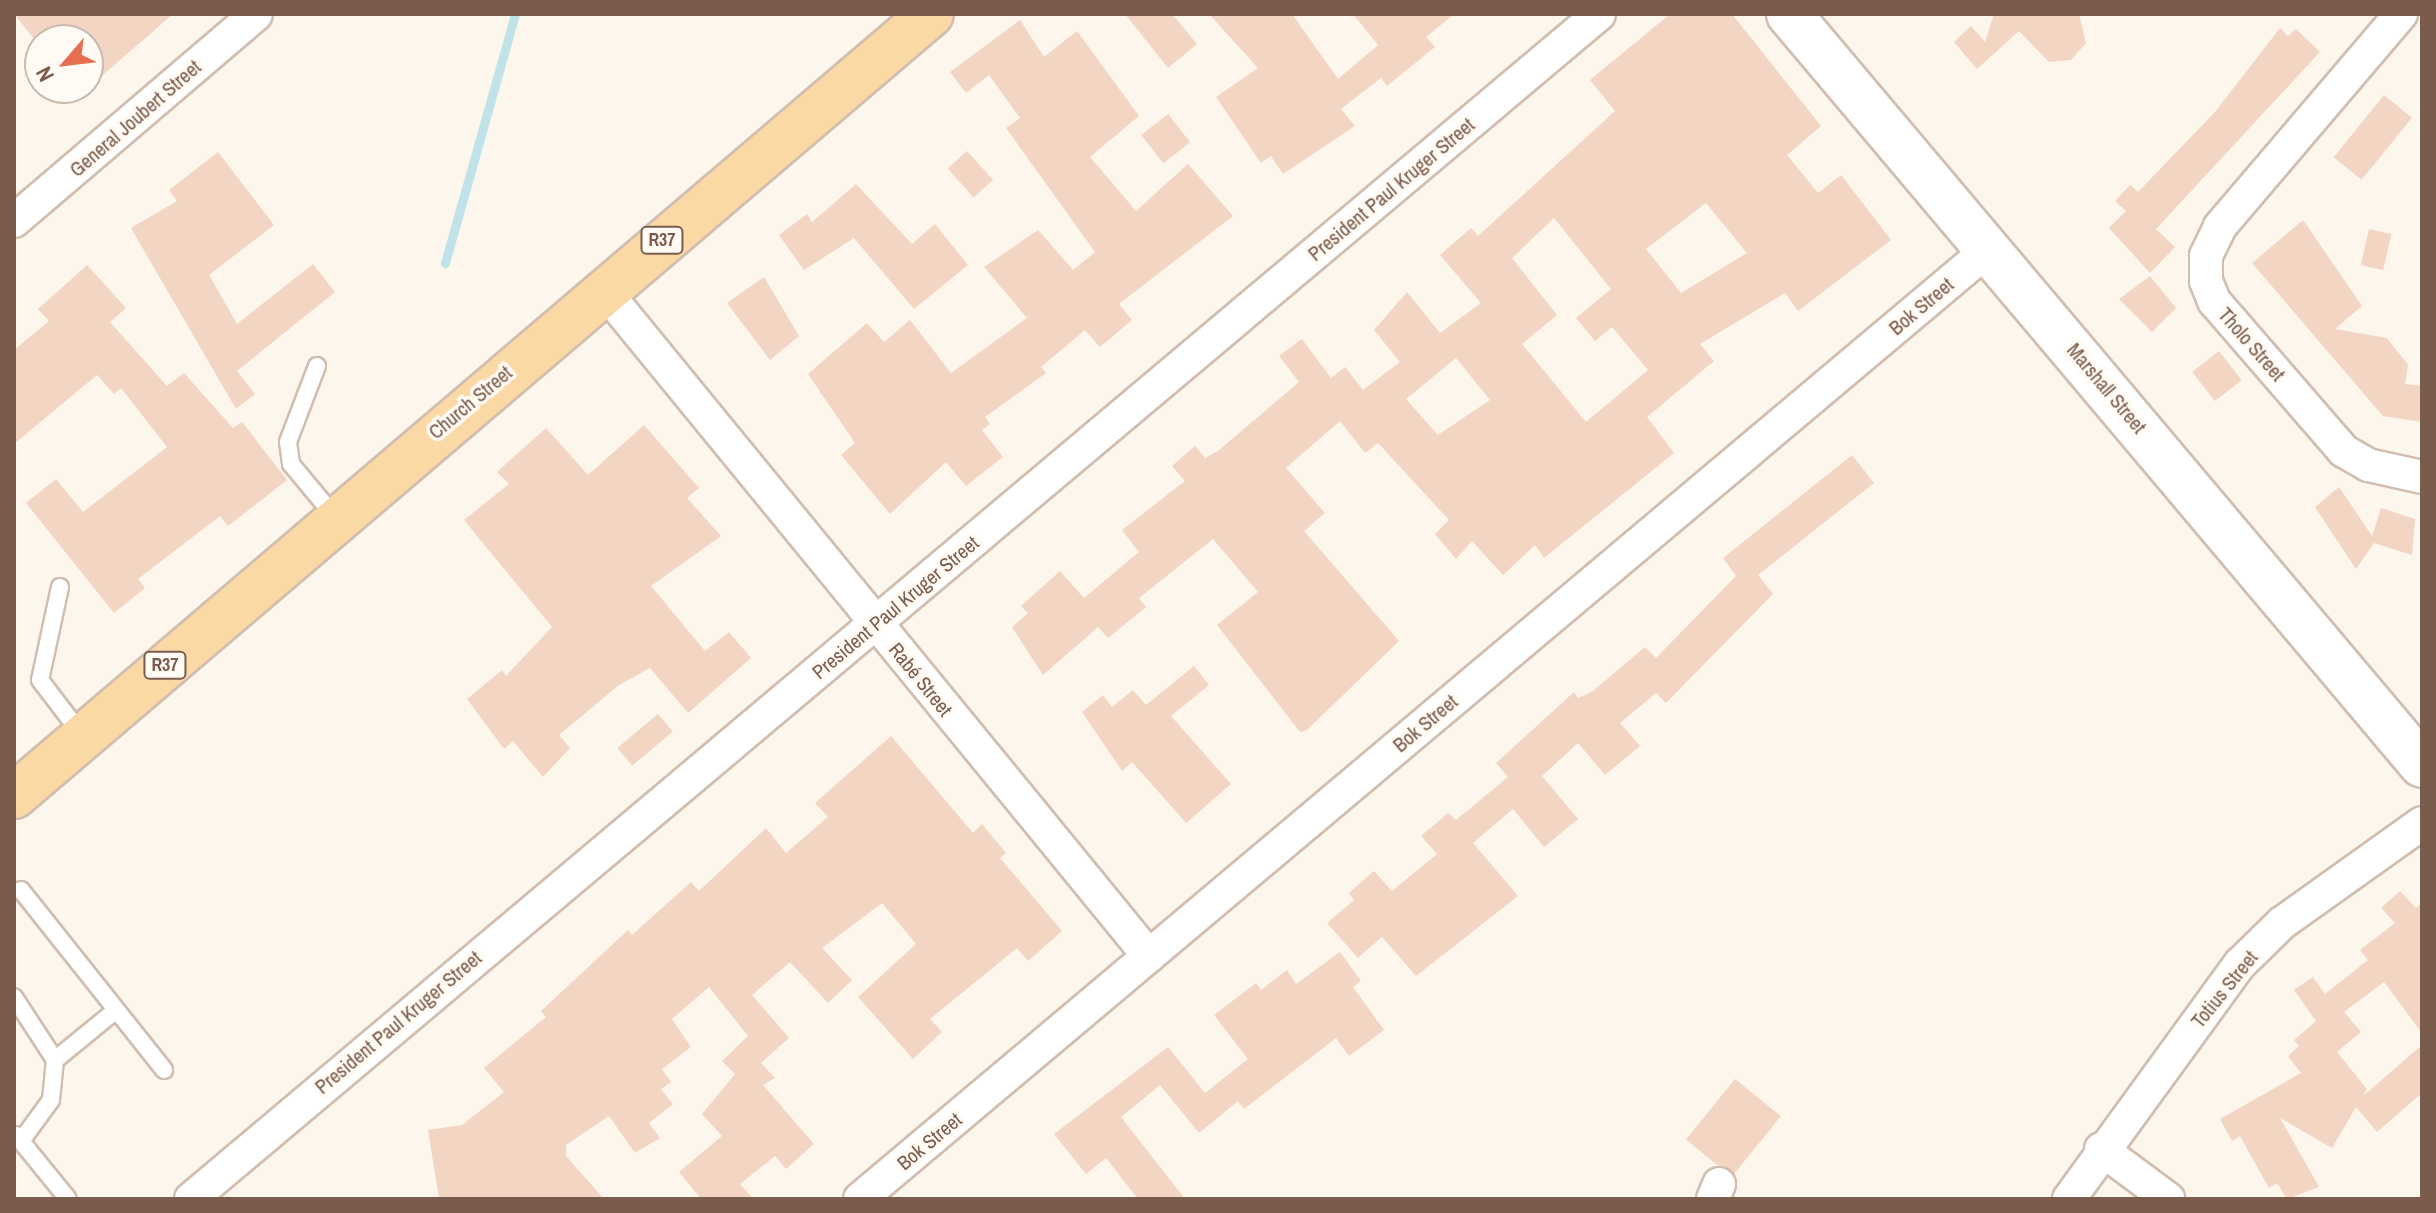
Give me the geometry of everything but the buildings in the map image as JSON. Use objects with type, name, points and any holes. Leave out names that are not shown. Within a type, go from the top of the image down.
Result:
[{"type":"main road","name":"Church Street","points":[[14,796],[394,467],[931,14]]},
{"type":"street","name":"General Joubert Street","points":[[14,221],[256,14]]},
{"type":"street","name":"President Paul Kruger Street","points":[[195,1196],[1599,14]]},
{"type":"street","name":"Marshall Street","points":[[1789,14],[1990,248],[2422,765]]},
{"type":"street","name":"Tholo Street","points":[[2401,14],[2220,227],[2206,256],[2206,281],[2214,301],[2344,451],[2368,465],[2422,477]]},
{"type":"street","name":"Bok Street","points":[[869,1196],[1149,956],[1990,248]]},
{"type":"street","name":"Rabé Street","points":[[603,289],[1149,956]]},
{"type":"street","name":"Totius Street","points":[[2069,1199],[2101,1149],[2240,964],[2282,923],[2422,823]]},
{"type":"street","points":[[2101,1149],[2168,1199]]},
{"type":"lane","points":[[317,366],[288,442],[291,464],[326,526]]},
{"type":"lane","points":[[60,587],[40,680],[83,737]]},
{"type":"lane","points":[[21,890],[164,1070]]},
{"type":"lane","points":[[14,997],[55,1060],[51,1100],[17,1136],[68,1199]]},
{"type":"lane","points":[[55,1060],[116,1010]]},
{"type":"waterway","points":[[445,263],[515,14]]}]
